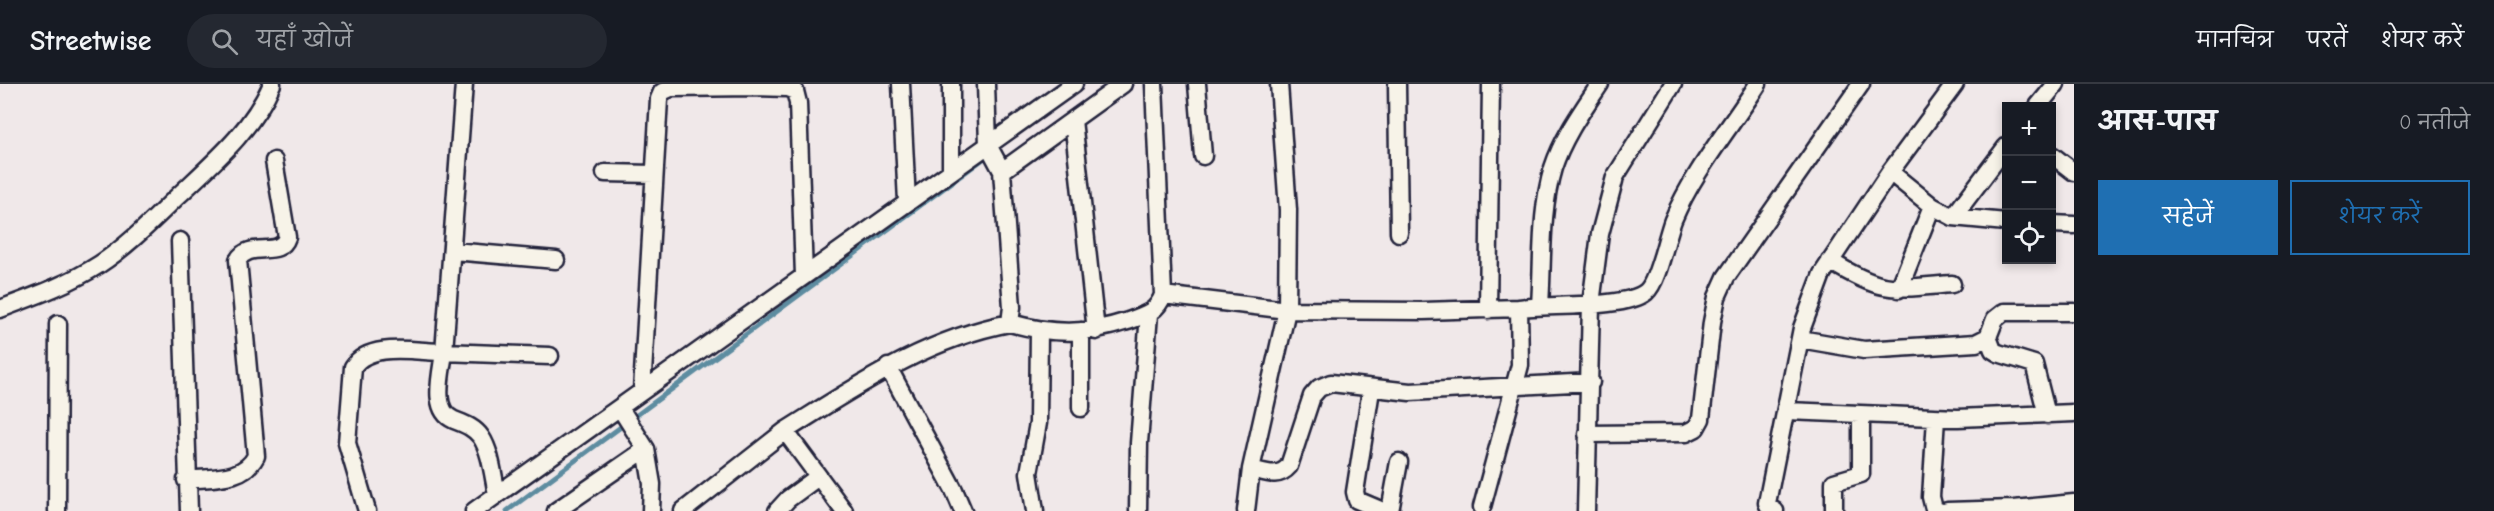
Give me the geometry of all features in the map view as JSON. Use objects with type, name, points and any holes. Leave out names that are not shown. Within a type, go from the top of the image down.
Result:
[{"type":"street","points":[[0,309],[66,283],[100,264],[143,230],[238,140],[264,103],[272,84]]},
{"type":"street","points":[[464,84],[453,251],[439,402],[443,411],[450,418],[471,426],[480,436],[486,449],[497,494]]},
{"type":"street","points":[[901,84],[907,202]]},
{"type":"street","points":[[951,84],[951,171]]},
{"type":"street","points":[[986,84],[997,159],[1012,307],[1010,323]]},
{"type":"street","points":[[997,159],[1074,84]]},
{"type":"street","points":[[474,511],[623,412],[642,392],[951,171],[997,159],[1073,120],[1123,84]]},
{"type":"street","points":[[683,511],[785,431],[888,367],[930,346],[973,330],[1010,323],[1039,331],[1089,331],[1149,314],[1160,306],[1164,295],[1154,84]]},
{"type":"street","points":[[1197,84],[1203,156]]},
{"type":"street","points":[[1246,511],[1251,469],[1287,310],[1288,210],[1279,84]]},
{"type":"street","points":[[1397,84],[1399,233]]},
{"type":"street","points":[[1488,310],[1491,84]]},
{"type":"street","points":[[1540,305],[1547,204],[1553,169],[1566,137],[1600,84]]},
{"type":"street","points":[[1586,511],[1587,434],[1591,382],[1591,304],[1600,234],[1615,177],[1673,84]]},
{"type":"street","points":[[1164,295],[1287,310],[1488,310],[1540,305],[1591,304],[1632,299],[1646,293],[1656,280],[1662,251],[1674,218],[1693,184],[1758,84]]},
{"type":"street","points":[[1587,434],[1686,433],[1696,428],[1701,419],[1717,297],[1726,277],[1861,84]]},
{"type":"street","points":[[1775,511],[1770,510],[1767,503],[1800,339],[1811,298],[1830,261],[1890,172],[1955,84]]},
{"type":"street","points":[[2041,102],[2056,84]]},
{"type":"street","points":[[642,392],[659,99],[662,92],[671,88],[754,85],[787,88],[795,92],[798,103],[804,276]]},
{"type":"street","points":[[1073,120],[1089,331],[1081,408]]},
{"type":"street","points":[[1953,217],[2002,153]]},
{"type":"street","points":[[2053,156],[2074,172]]},
{"type":"street","points":[[186,480],[240,474],[250,468],[256,456],[238,260],[242,254],[250,250],[278,248],[285,244],[287,237],[274,161]]},
{"type":"street","points":[[1890,172],[1932,206],[1953,217],[2002,222]]},
{"type":"street","points":[[605,173],[654,174]]},
{"type":"street","points":[[1899,289],[1932,206]]},
{"type":"street","points":[[2056,224],[2074,225]]},
{"type":"street","points":[[180,241],[186,480],[189,511]]},
{"type":"street","points":[[453,251],[556,260]]},
{"type":"street","points":[[1830,261],[1859,279],[1878,287],[1899,289],[1952,284]]},
{"type":"street","points":[[1482,507],[1520,364],[1519,308]]},
{"type":"street","points":[[2047,415],[2034,364],[1998,353],[1991,347],[1988,337],[1995,319],[2004,312],[2074,312]]},
{"type":"street","points":[[1138,511],[1139,443],[1149,314]]},
{"type":"street","points":[[57,511],[58,324]]},
{"type":"street","points":[[1035,511],[1029,473],[1038,423],[1039,331]]},
{"type":"street","points":[[1800,339],[1864,350],[1976,343],[1988,337]]},
{"type":"street","points":[[367,511],[347,443],[346,424],[353,367],[359,357],[372,351],[550,357]]},
{"type":"street","points":[[888,367],[963,511]]},
{"type":"street","points":[[1251,469],[1277,475],[1289,466],[1312,396],[1319,388],[1331,383],[1371,390],[1410,392],[1591,382]]},
{"type":"street","points":[[1371,390],[1355,492],[1357,500],[1383,511]]},
{"type":"street","points":[[1787,411],[1936,418],[2074,413]]},
{"type":"street","points":[[623,412],[642,442],[652,484],[651,511]]},
{"type":"street","points":[[1834,511],[1834,482],[1861,474],[1861,415]]},
{"type":"street","points":[[1936,418],[1931,497],[1934,509],[1939,511]]},
{"type":"street","points":[[785,431],[844,511]]},
{"type":"street","points":[[556,511],[642,442]]},
{"type":"street","points":[[1390,511],[1399,462]]},
{"type":"street","points":[[777,511],[788,499],[818,477]]},
{"type":"street","points":[[1947,511],[2074,503]]},
{"type":"waterway","points":[[507,511],[990,154]]}]
